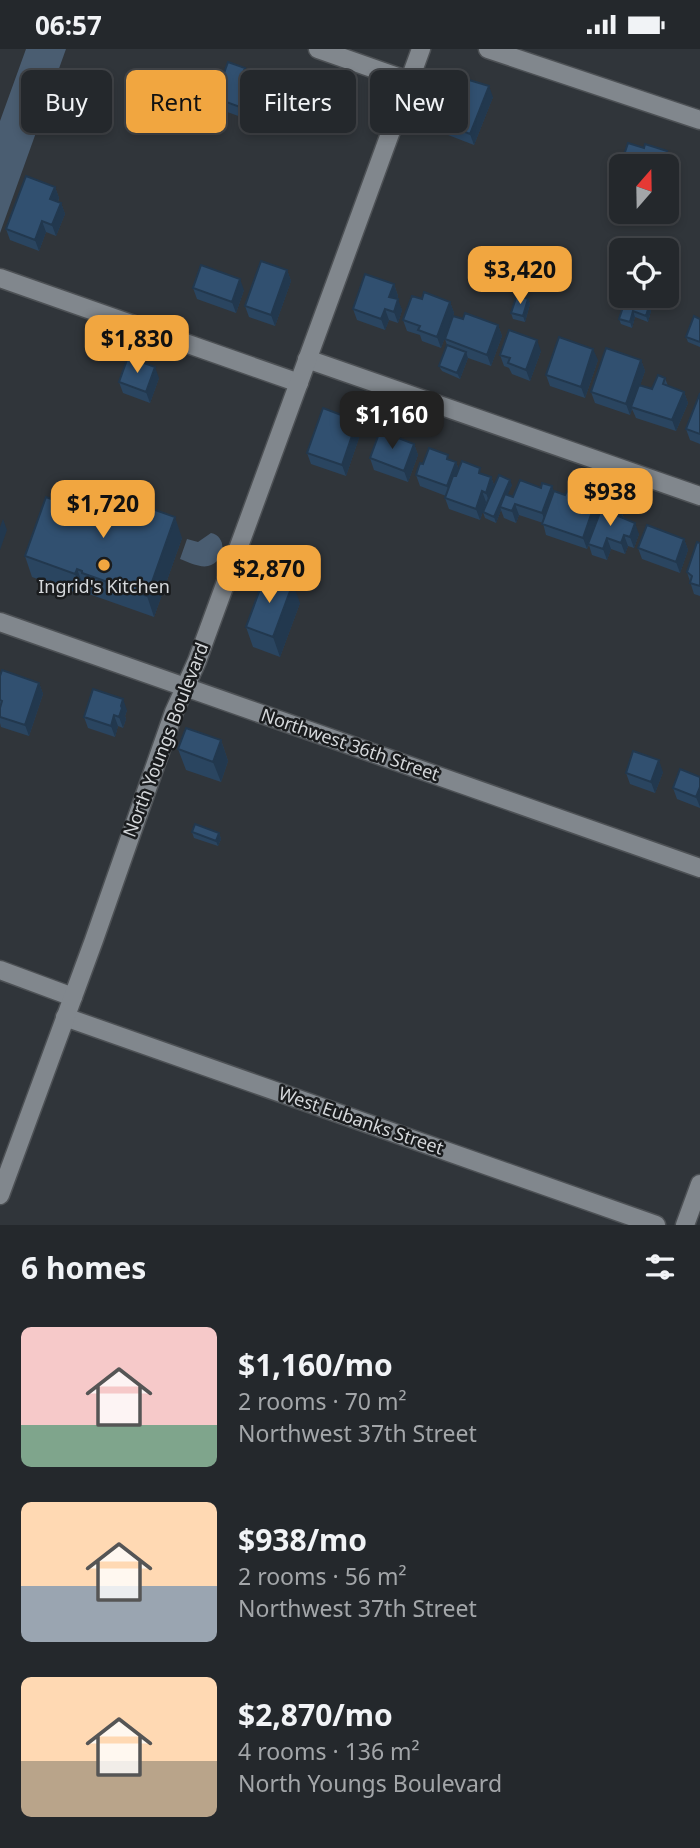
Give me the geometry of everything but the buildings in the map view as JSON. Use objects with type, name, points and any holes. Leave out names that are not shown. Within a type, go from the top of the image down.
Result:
[{"type":"street","points":[[318,49],[378,70]]},
{"type":"street","name":"North Youngs Boulevard","points":[[414,70],[421,49]]},
{"type":"street","points":[[488,49],[700,120]]},
{"type":"street","name":"North Youngs Boulevard","points":[[0,1195],[154,766],[197,661],[391,133]]},
{"type":"street","points":[[0,278],[299,383]]},
{"type":"street","points":[[307,359],[700,496]]},
{"type":"street","name":"Northwest 36th Street","points":[[0,622],[700,868]]},
{"type":"street","points":[[0,970],[73,997]]},
{"type":"street","name":"West Eubanks Street","points":[[65,1017],[656,1225]]},
{"type":"street","points":[[685,1225],[700,1184]]},
{"type":"shaded area","points":[[26,49],[66,49],[58,70],[21,70],[21,133],[36,133],[0,233],[0,121]]},
{"type":"shaded area","points":[[211,533],[217,535],[222,544],[218,560],[208,566],[201,566],[180,559],[187,539],[198,542]]},
{"type":"place","name":"Ingrid's Kitchen","points":[[104,565]]}]
